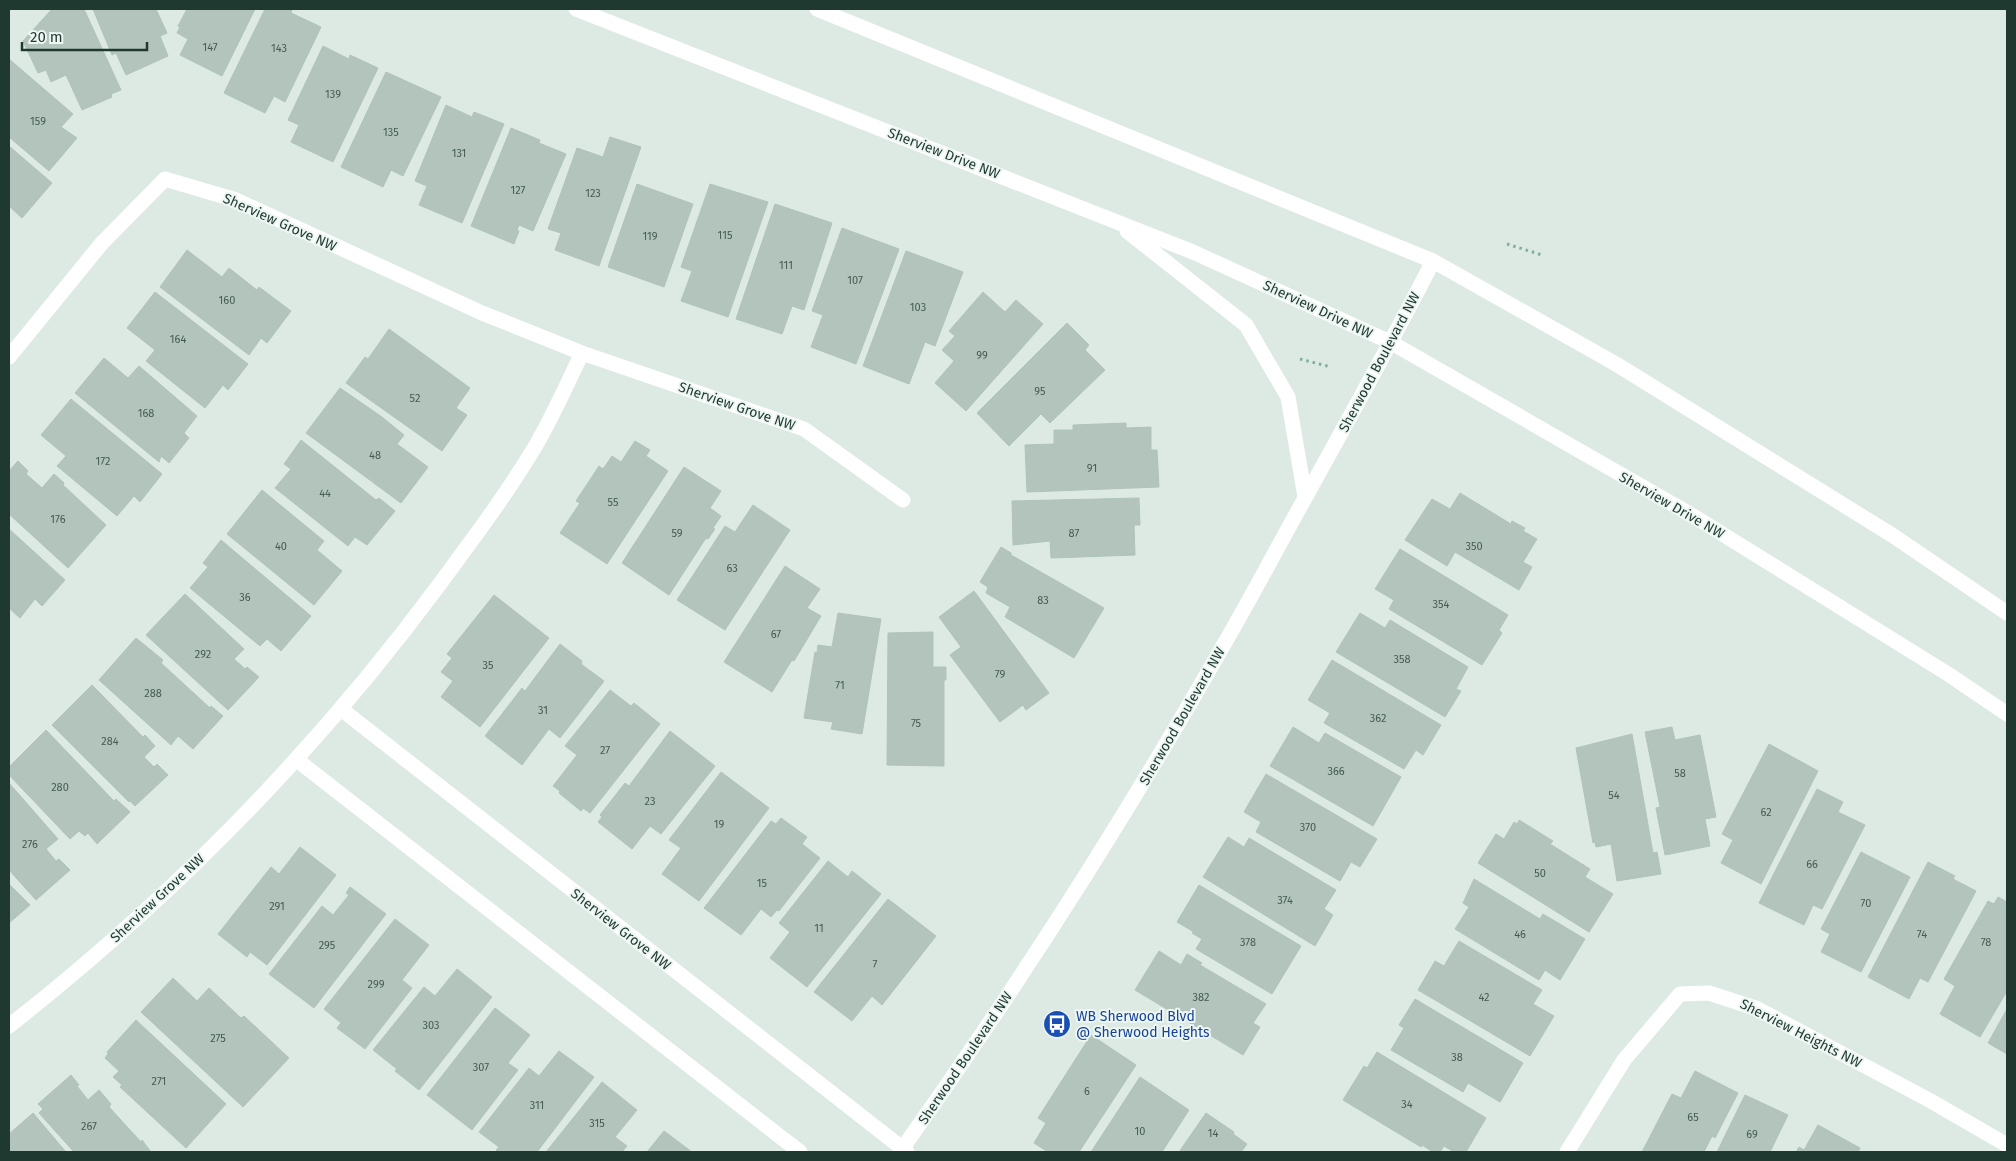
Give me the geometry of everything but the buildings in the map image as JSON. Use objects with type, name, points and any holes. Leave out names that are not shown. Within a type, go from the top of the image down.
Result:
[{"type":"street","name":"Sherview Drive NW","points":[[576,9],[1193,252],[1392,343],[1695,517],[1948,674],[2007,714]]},
{"type":"street","points":[[817,9],[1433,261],[1616,364],[1892,535],[2007,613]]},
{"type":"street","name":"Sherview Grove NW","points":[[9,357],[102,243],[165,179],[236,200],[482,313],[582,353],[804,429],[903,500]]},
{"type":"street","points":[[1112,219],[1246,325],[1288,397],[1305,497]]},
{"type":"street","name":"Sherwood Boulevard NW","points":[[903,1151],[1003,1002],[1132,801],[1223,646],[1392,343],[1433,261]]},
{"type":"street","name":"Sherview Grove NW","points":[[9,1026],[134,922],[217,842],[297,760],[341,709],[410,624],[475,536],[536,445],[582,353]]},
{"type":"street","name":"Sherview Grove NW","points":[[341,709],[903,1151]]},
{"type":"street","points":[[297,760],[800,1152]]},
{"type":"street","name":"Sherview Heights NW","points":[[1567,1152],[1624,1060],[1680,994],[1709,993],[1758,1009],[1930,1100],[2007,1146]]},
{"type":"path","points":[[1507,244],[1542,255]]},
{"type":"path","points":[[1297,358],[1331,367]]},
{"type":"place","name":"WB Sherwood Blvd @ Sherwood Heights","points":[[1057,1024]]}]
